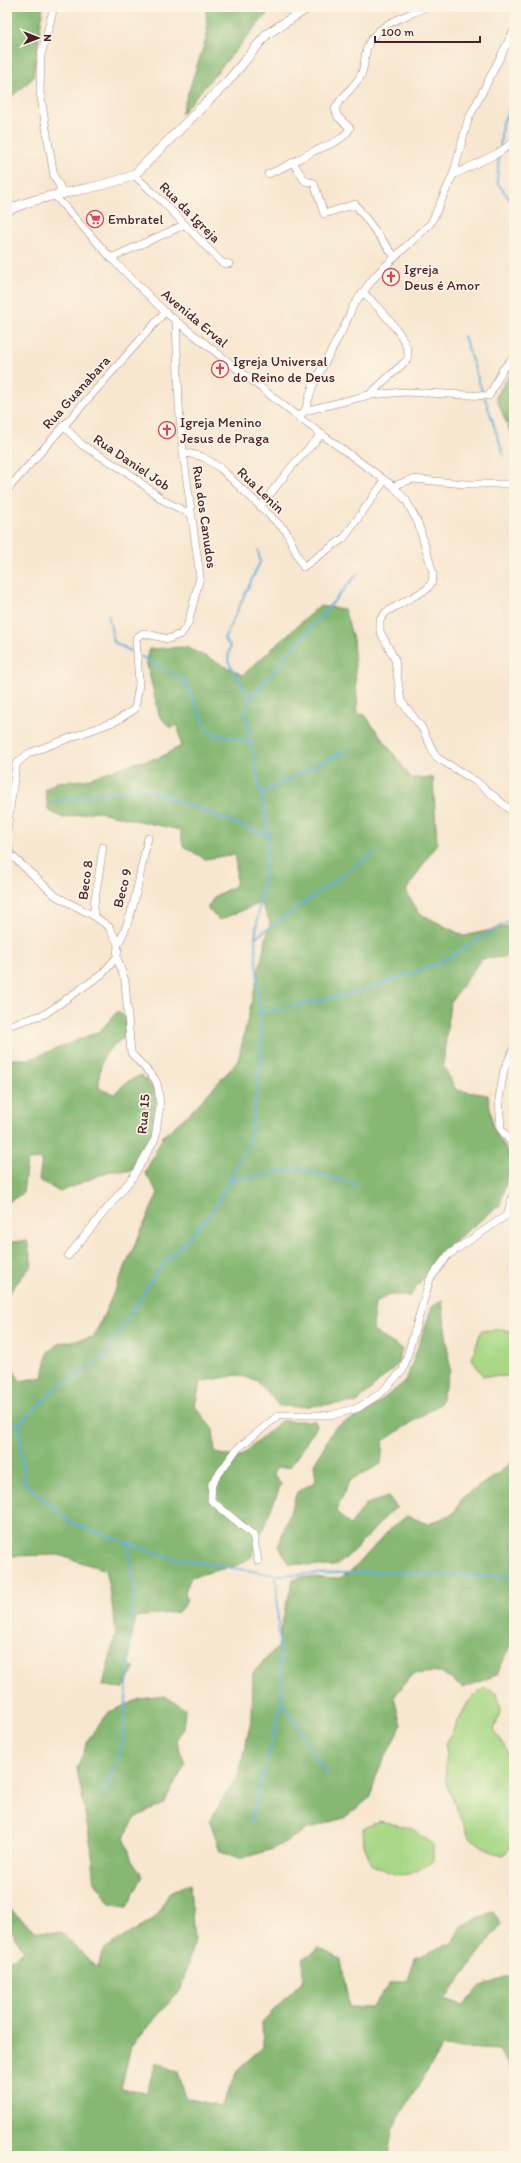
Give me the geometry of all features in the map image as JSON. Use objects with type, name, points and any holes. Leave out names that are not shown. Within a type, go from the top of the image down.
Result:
[{"type":"main road","points":[[7,211],[29,202],[115,183],[134,175],[228,81],[267,34],[309,7]]},
{"type":"street","name":"Avenida Erval","points":[[54,7],[41,55],[40,92],[54,176],[59,195],[111,258],[164,312],[298,417],[393,486],[406,500],[418,523],[433,573],[432,582],[427,589],[386,612],[380,620],[380,631],[395,660],[401,701],[422,728],[436,757],[477,782],[514,813]]},
{"type":"street","points":[[268,174],[294,164],[313,152],[336,142],[347,132],[350,128],[338,117],[335,109],[361,74],[364,56],[369,44],[389,23],[426,7]]},
{"type":"street","points":[[509,7],[514,10]]},
{"type":"street","points":[[305,411],[313,385],[345,325],[353,306],[377,274],[431,223],[453,175],[468,120],[514,30]]},
{"type":"street","points":[[453,175],[498,153],[514,142]]},
{"type":"street","points":[[294,164],[305,181],[314,183],[324,214],[355,204],[396,257]]},
{"type":"street","name":"Rua da Igreja","points":[[134,175],[222,263],[229,264]]},
{"type":"street","points":[[111,258],[184,225]]},
{"type":"street","points":[[363,292],[393,325],[409,349],[410,355],[407,360],[369,395]]},
{"type":"street","name":"Rua Guanabara","points":[[7,490],[164,312]]},
{"type":"street","name":"Rua dos Canudos","points":[[7,831],[16,764],[29,753],[116,721],[135,709],[139,684],[136,638],[143,634],[168,638],[181,634],[188,624],[200,577],[190,514],[183,452],[179,405],[176,321]]},
{"type":"street","points":[[298,417],[305,411],[369,395],[405,392],[489,396],[503,369],[511,360]]},
{"type":"street","name":"Rua Daniel Job","points":[[63,425],[82,445],[127,472],[163,500],[190,514]]},
{"type":"street","points":[[260,507],[292,466],[322,434]]},
{"type":"street","name":"Rua Lenin","points":[[183,452],[203,457],[220,468],[286,531],[303,567],[344,538],[385,480]]},
{"type":"street","points":[[393,486],[413,479],[464,484],[514,484]]},
{"type":"street","name":"Beco 9","points":[[118,944],[123,936],[137,890],[148,838]]},
{"type":"street","points":[[7,842],[9,857],[56,896],[94,916],[109,927],[118,944],[117,957],[102,974],[45,1014],[7,1026]]},
{"type":"street","name":"Beco 8","points":[[94,916],[94,905],[103,847]]},
{"type":"street","name":"Rua 15","points":[[68,1256],[132,1177],[155,1140],[160,1105],[158,1087],[155,1079],[131,1052],[126,981],[117,957]]},
{"type":"street","points":[[514,1048],[504,1070],[499,1099],[501,1129],[514,1146]]},
{"type":"street","points":[[258,1561],[253,1535],[211,1500],[212,1483],[237,1449],[279,1415],[332,1415],[358,1408],[381,1393],[403,1370],[430,1279],[448,1255],[507,1215],[514,1191]]},
{"type":"green space","points":[[7,7],[43,7],[33,78],[9,99],[7,114]]},
{"type":"green space","points":[[206,7],[273,7],[181,114],[207,36]]},
{"type":"green space","points":[[514,367],[514,439],[513,439],[496,397]]},
{"type":"green space","points":[[319,606],[344,609],[353,639],[358,714],[365,715],[411,778],[433,778],[437,843],[406,891],[419,913],[464,936],[514,925],[514,956],[481,959],[450,1003],[443,1065],[456,1090],[488,1095],[493,1127],[512,1160],[500,1205],[444,1249],[410,1296],[388,1295],[375,1303],[373,1331],[402,1349],[397,1365],[357,1402],[299,1407],[279,1406],[256,1380],[237,1375],[200,1382],[195,1406],[213,1430],[215,1453],[239,1458],[281,1421],[315,1421],[317,1426],[290,1467],[276,1468],[273,1475],[281,1484],[252,1556],[241,1564],[191,1577],[185,1592],[187,1602],[178,1612],[136,1617],[130,1646],[130,1665],[135,1668],[122,1689],[103,1685],[116,1633],[111,1597],[105,1570],[58,1555],[7,1556],[7,1360],[20,1381],[43,1377],[48,1352],[60,1343],[94,1337],[158,1193],[145,1173],[163,1136],[190,1113],[238,1061],[270,922],[261,903],[219,920],[207,908],[215,896],[236,885],[236,854],[205,859],[183,846],[180,830],[95,811],[63,818],[48,810],[45,789],[57,782],[85,780],[133,763],[159,758],[181,746],[178,725],[170,728],[159,715],[146,660],[149,649],[186,647],[243,675]]},
{"type":"green space","points":[[118,1011],[127,1019],[125,1037],[107,1052],[101,1064],[99,1088],[114,1094],[127,1082],[141,1075],[157,1091],[153,1133],[131,1171],[109,1171],[60,1192],[39,1180],[42,1159],[27,1160],[23,1193],[7,1203],[7,1059],[30,1059],[100,1031]]},
{"type":"green space","points":[[27,1240],[32,1265],[7,1295],[7,1243]]},
{"type":"green space","points":[[442,1300],[450,1370],[440,1404],[383,1441],[381,1464],[350,1480],[336,1511],[350,1525],[366,1504],[388,1497],[397,1507],[347,1557],[334,1566],[288,1563],[279,1545],[297,1492],[316,1481],[314,1464],[335,1427],[364,1414],[406,1381],[432,1307]]},
{"type":"green space","points":[[501,1329],[514,1332],[514,1370],[509,1376],[483,1376],[472,1359],[481,1331]]},
{"type":"green space","points":[[514,1460],[514,1637],[497,1675],[463,1688],[441,1672],[412,1674],[394,1697],[401,1726],[376,1776],[371,1797],[344,1818],[307,1829],[273,1849],[243,1858],[220,1851],[210,1821],[239,1773],[252,1717],[253,1673],[278,1646],[285,1609],[293,1580],[300,1577],[340,1578],[352,1571],[390,1529],[407,1516],[429,1524],[454,1513],[463,1497],[499,1473]]},
{"type":"green space","points":[[484,1688],[497,1694],[501,1709],[494,1730],[509,1754],[514,1757],[514,1842],[504,1855],[491,1852],[469,1837],[446,1783],[446,1744],[468,1702]]},
{"type":"green space","points":[[165,1696],[185,1709],[183,1728],[176,1740],[185,1764],[164,1804],[136,1817],[124,1837],[132,1860],[143,1876],[127,1907],[111,1905],[95,1882],[91,1846],[77,1769],[89,1738],[109,1712],[140,1699]]},
{"type":"green space","points":[[379,1821],[411,1828],[433,1844],[433,1861],[416,1871],[403,1875],[372,1865],[364,1845],[363,1829]]},
{"type":"green space","points":[[190,1884],[194,1941],[181,1989],[131,2046],[121,2089],[146,2093],[156,2063],[178,2072],[186,2098],[221,2106],[239,2068],[263,2047],[262,2022],[304,1979],[303,1959],[319,1948],[341,1960],[349,2007],[372,2008],[389,1984],[408,1980],[415,1959],[454,1942],[461,1926],[493,1911],[501,1924],[445,1999],[462,2005],[481,1986],[514,1975],[514,2074],[499,2050],[442,2047],[392,2129],[388,2156],[234,2156],[214,2152],[208,2156],[7,2156],[7,1962],[24,1951],[7,1923],[9,1908],[35,1931],[61,1933],[98,1968],[104,1949],[155,1918],[170,1892]]},
{"type":"waterway","points":[[500,149],[502,124],[514,101]]},
{"type":"waterway","points":[[499,154],[497,182],[514,205]]},
{"type":"waterway","points":[[464,336],[483,394]]},
{"type":"waterway","points":[[485,398],[504,456]]},
{"type":"waterway","points":[[7,1424],[19,1424],[56,1388],[103,1358],[158,1270],[214,1210],[249,1142],[262,1050],[255,938],[269,836],[245,712],[250,699],[228,661],[230,646],[224,639],[260,562],[258,550]]},
{"type":"waterway","points":[[250,699],[358,573]]},
{"type":"waterway","points":[[108,615],[114,642],[136,654]]},
{"type":"waterway","points":[[140,656],[185,682],[209,733],[250,742]]},
{"type":"waterway","points":[[261,793],[349,749]]},
{"type":"waterway","points":[[55,801],[144,788],[269,836]]},
{"type":"waterway","points":[[256,937],[375,852]]},
{"type":"waterway","points":[[260,1013],[362,991],[439,963],[514,918]]},
{"type":"waterway","points":[[229,1181],[299,1168],[357,1185]]},
{"type":"waterway","points":[[19,1424],[24,1482],[71,1523],[168,1557],[276,1575],[377,1572],[514,1577]]},
{"type":"waterway","points":[[104,1795],[123,1741],[134,1588],[128,1543]]},
{"type":"waterway","points":[[250,1823],[282,1702],[276,1575]]},
{"type":"waterway","points":[[282,1702],[327,1776]]},
{"type":"place","name":"Embratel","points":[[95,219]]},
{"type":"place","name":"Igreja Deus é Amor","points":[[391,277]]},
{"type":"place","name":"Igreja Universal do Reino de Deus","points":[[220,369]]},
{"type":"place","name":"Igreja Menino Jesus de Praga","points":[[167,430]]}]
